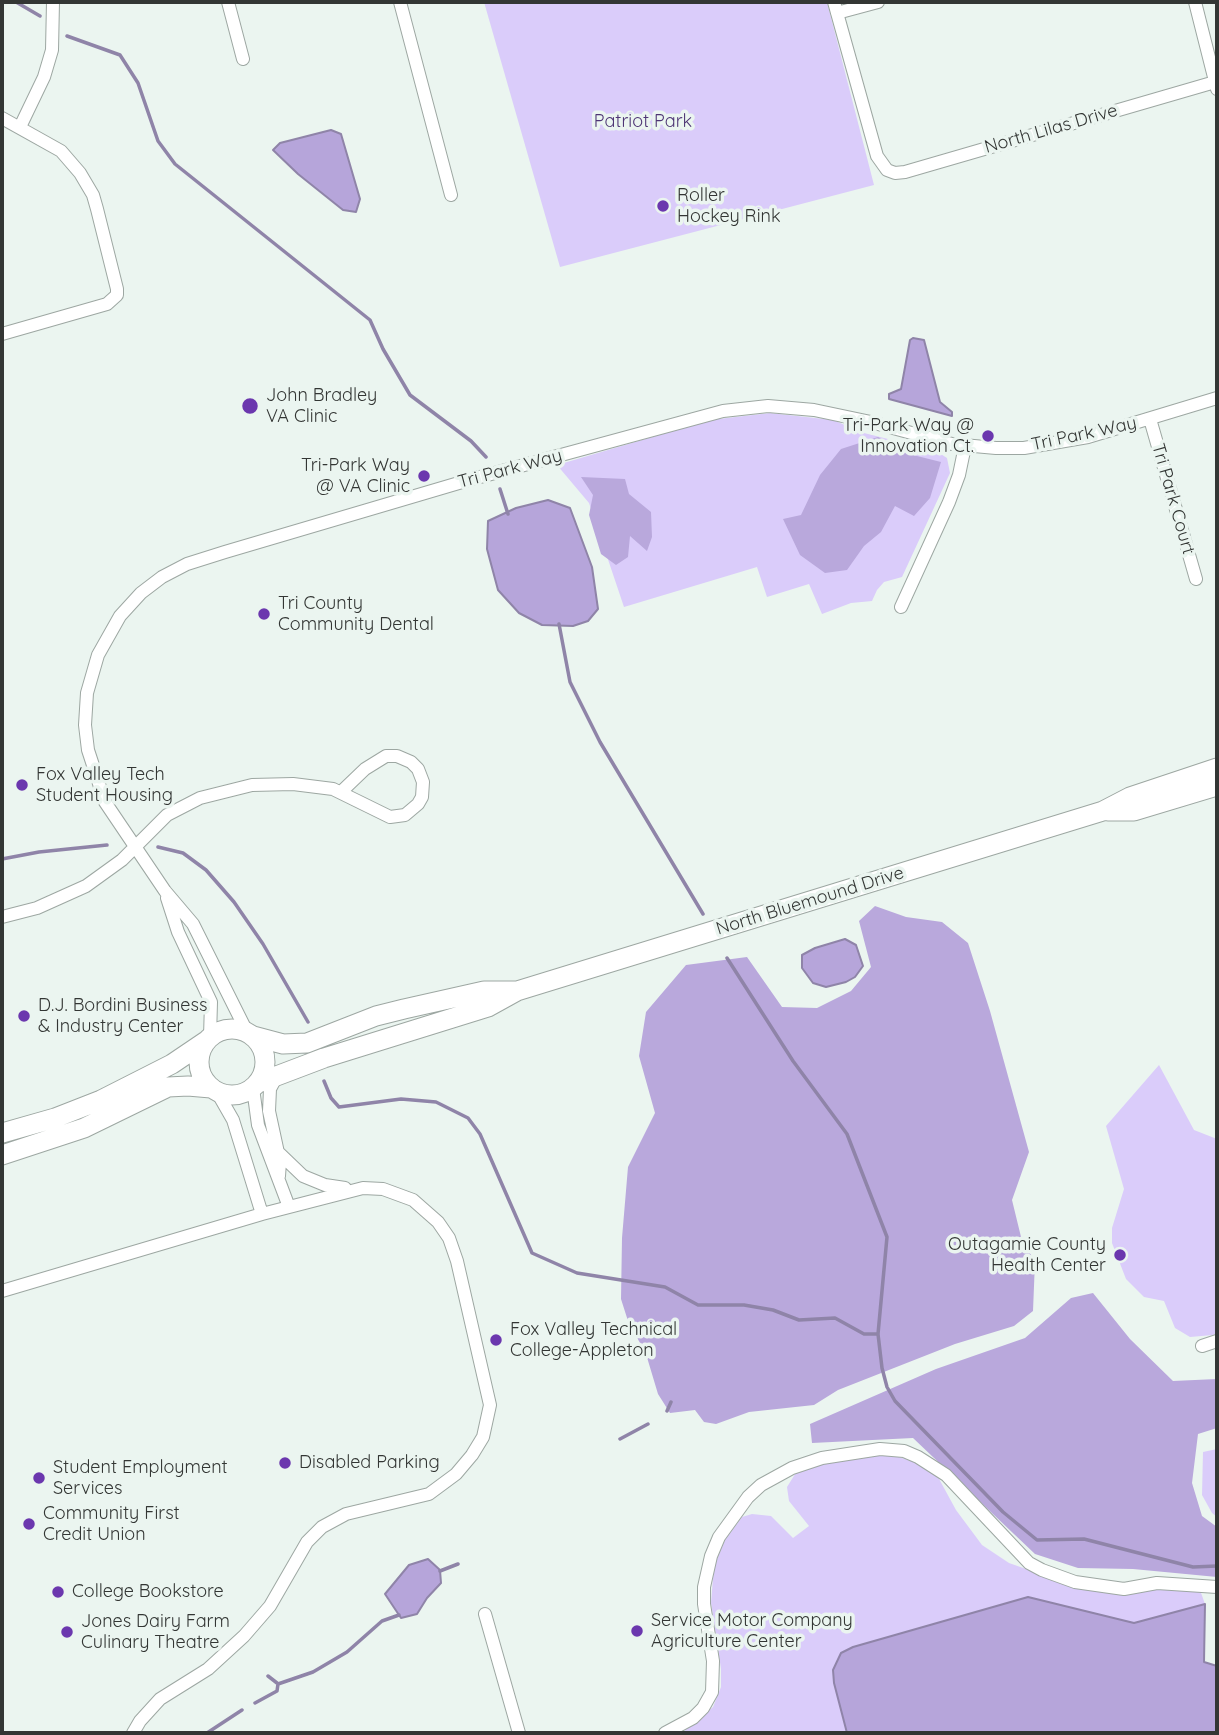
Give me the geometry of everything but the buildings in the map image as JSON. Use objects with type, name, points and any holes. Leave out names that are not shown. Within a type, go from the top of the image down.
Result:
[{"type":"main road","name":"North Bluemound Drive","points":[[256,1085],[324,1058],[488,1007],[517,991],[1103,811],[1130,797],[1217,768]]},
{"type":"main road","name":"North Bluemound Drive","points":[[1103,811],[1134,811],[1217,786]]},
{"type":"main road","name":"North Bluemound Drive","points":[[250,1034],[283,1044],[307,1043],[395,1011],[484,991],[517,991]]},
{"type":"main road","points":[[2,1133],[55,1118],[101,1100],[177,1061],[208,1039],[228,1029],[250,1034],[261,1046],[265,1058],[264,1071],[256,1085],[236,1096],[188,1086],[169,1087],[84,1128],[2,1155]]},
{"type":"main road","points":[[208,1039],[200,1053],[199,1066],[203,1079],[214,1090]]},
{"type":"street","points":[[20,127],[44,77],[52,50],[53,2]]},
{"type":"street","points":[[228,2],[243,58]]},
{"type":"street","points":[[400,2],[451,195]]},
{"type":"street","points":[[835,7],[878,2]]},
{"type":"street","points":[[1195,2],[1216,85]]},
{"type":"street","name":"North Lilas Drive","points":[[835,7],[877,156],[887,170],[895,173],[1216,85]]},
{"type":"street","points":[[2,118],[61,151],[88,185],[97,209],[117,289],[115,298],[107,304],[2,334]]},
{"type":"street","name":"Tri Park Way","points":[[250,1034],[192,924],[164,891],[105,802],[95,776],[86,737],[87,693],[98,655],[120,616],[141,593],[174,570],[225,552],[436,490],[723,411],[768,406],[814,410],[965,446],[1015,448],[1058,443],[1217,398]]},
{"type":"street","name":"Tri Park Court","points":[[1150,419],[1196,579]]},
{"type":"street","points":[[901,607],[949,502],[959,475],[965,446]]},
{"type":"street","points":[[2,918],[37,908],[86,886],[122,860],[166,815],[200,798],[253,785],[293,784],[341,792],[390,817],[405,815],[418,804],[422,797],[423,782],[418,769],[411,762],[397,756],[386,757],[365,769],[341,792]]},
{"type":"street","name":"Tri Park Way","points":[[164,891],[178,932],[211,1002],[208,1039]]},
{"type":"street","points":[[277,1075],[270,1089],[269,1111],[280,1162],[279,1176]]},
{"type":"street","points":[[256,1085],[258,1125],[289,1207]]},
{"type":"street","points":[[214,1090],[239,1135],[262,1214]]},
{"type":"street","points":[[133,1733],[155,1703],[208,1669],[244,1636],[270,1605],[307,1542],[322,1527],[346,1514],[429,1494],[456,1474],[483,1437],[490,1405],[461,1275],[449,1238],[438,1222],[413,1200],[383,1189],[353,1189],[311,1181],[296,1172],[277,1152]]},
{"type":"street","points":[[2,1291],[353,1189]]},
{"type":"street","points":[[1202,1346],[1217,1341]]},
{"type":"street","points":[[665,1733],[693,1718],[703,1708],[712,1692],[713,1661],[704,1587],[710,1556],[719,1537],[748,1497],[761,1485],[810,1461],[880,1449],[904,1451],[946,1475],[1029,1563],[1042,1570],[1075,1582],[1124,1589],[1157,1583],[1217,1587]]},
{"type":"street","points":[[485,1615],[519,1733]]},
{"type":"green space","name":"Patriot Park","points":[[484,2],[827,2],[874,185],[560,267]]},
{"type":"green space","points":[[770,413],[833,420],[864,433],[936,451],[947,458],[950,473],[902,577],[884,582],[872,601],[851,603],[822,614],[809,584],[767,597],[757,567],[624,607],[589,503],[557,465],[710,420]]},
{"type":"green space","points":[[1159,1065],[1194,1130],[1217,1139],[1217,1333],[1213,1335],[1190,1337],[1175,1328],[1164,1301],[1144,1297],[1126,1279],[1112,1243],[1112,1228],[1124,1189],[1106,1126]]},
{"type":"green space","points":[[1217,1449],[1217,1517],[1202,1495],[1203,1452]]},
{"type":"green space","points":[[872,1454],[896,1456],[923,1465],[938,1477],[956,1510],[982,1545],[1009,1563],[1080,1588],[1200,1590],[1205,1604],[1134,1623],[1028,1597],[853,1647],[841,1653],[834,1683],[847,1733],[682,1733],[713,1707],[721,1687],[721,1669],[711,1603],[714,1566],[725,1540],[742,1517],[752,1514],[771,1516],[793,1538],[809,1526],[789,1501],[787,1487],[797,1471],[814,1464]]},
{"type":"shaded area","points":[[331,130],[341,134],[360,199],[356,212],[343,210],[273,150],[280,143]]},
{"type":"shaded area","points":[[910,340],[924,340],[940,402],[952,412],[952,416],[889,399],[889,394],[901,389]]},
{"type":"shaded area","points":[[878,437],[909,454],[941,462],[930,498],[914,516],[895,506],[881,532],[864,546],[847,570],[825,573],[800,555],[783,519],[801,515],[820,475],[841,449]]},
{"type":"shaded area","points":[[581,477],[625,479],[629,494],[651,512],[652,537],[647,551],[630,536],[628,557],[616,565],[601,554],[589,515],[593,495]]},
{"type":"shaded area","points":[[548,500],[570,508],[592,567],[598,609],[588,621],[573,626],[542,625],[519,613],[498,590],[487,549],[488,521],[516,508]]},
{"type":"shaded area","points":[[875,906],[906,917],[942,922],[968,943],[1029,1152],[1012,1200],[1022,1241],[1035,1261],[1033,1311],[1014,1326],[955,1344],[838,1390],[814,1405],[749,1412],[716,1424],[704,1422],[695,1410],[670,1413],[658,1394],[646,1354],[628,1321],[621,1299],[622,1238],[628,1167],[655,1113],[639,1056],[646,1012],[686,965],[747,957],[782,1007],[817,1008],[851,991],[871,967],[859,921]]},
{"type":"shaded area","points":[[845,939],[856,945],[863,966],[855,977],[826,987],[813,983],[802,968],[802,955]]},
{"type":"shaded area","points":[[1093,1293],[1130,1339],[1173,1381],[1217,1379],[1217,1428],[1198,1434],[1192,1483],[1202,1516],[1217,1527],[1217,1577],[1133,1569],[1078,1568],[1035,1554],[913,1438],[812,1443],[810,1424],[936,1369],[1025,1338],[1071,1298]]},
{"type":"shaded area","points":[[428,1559],[440,1570],[441,1583],[417,1614],[401,1618],[385,1594],[409,1565]]},
{"type":"shaded area","points":[[1028,1597],[1134,1623],[1205,1604],[1204,1662],[1217,1666],[1217,1733],[847,1733],[833,1670],[841,1653],[853,1647]]},
{"type":"waterway","points":[[16,2],[40,16]]},
{"type":"waterway","points":[[67,36],[120,55],[138,83],[158,141],[175,164],[370,320],[383,349],[410,395],[471,441],[486,457]]},
{"type":"waterway","points":[[500,489],[508,514]]},
{"type":"waterway","points":[[559,624],[570,682],[600,742],[703,914]]},
{"type":"waterway","points":[[2,859],[107,845]]},
{"type":"waterway","points":[[158,847],[183,853],[206,870],[234,902],[263,944],[308,1022]]},
{"type":"waterway","points":[[727,958],[793,1061],[847,1134],[887,1237],[878,1334],[882,1368],[887,1387],[895,1401],[1003,1512],[1037,1540],[1084,1539],[1193,1567],[1217,1566]]},
{"type":"waterway","points":[[324,1081],[331,1098],[339,1107],[401,1099],[436,1102],[468,1118],[480,1134],[532,1253],[577,1273],[665,1287],[698,1305],[744,1305],[773,1310],[799,1320],[835,1318],[864,1334],[878,1334]]},
{"type":"waterway","points":[[667,1411],[671,1402]]},
{"type":"waterway","points":[[620,1439],[648,1424]]},
{"type":"waterway","points":[[440,1571],[458,1564]]},
{"type":"waterway","points":[[255,1703],[277,1691],[278,1684],[313,1672],[347,1652],[382,1621],[399,1615]]},
{"type":"waterway","points":[[268,1676],[277,1683]]},
{"type":"waterway","points":[[207,1733],[242,1710]]},
{"type":"place","name":"Roller Hockey Rink","points":[[663,206]]},
{"type":"place","name":"John Bradley VA Clinic","points":[[250,406]]},
{"type":"place","name":"Tri-Park Way @ Innovation Ct.","points":[[988,436]]},
{"type":"place","name":"Tri-Park Way @ VA Clinic","points":[[424,476]]},
{"type":"place","name":"Tri County Community Dental","points":[[264,614]]},
{"type":"place","name":"Fox Valley Tech Student Housing","points":[[22,785]]},
{"type":"place","name":"D.J. Bordini Business & Industry Center","points":[[24,1016]]},
{"type":"place","name":"Outagamie County Health Center","points":[[1120,1255]]},
{"type":"place","name":"Fox Valley Technical College-Appleton","points":[[496,1340]]},
{"type":"place","name":"Disabled Parking","points":[[285,1463]]},
{"type":"place","name":"Student Employment Services","points":[[39,1478]]},
{"type":"place","name":"Community First Credit Union","points":[[29,1524]]},
{"type":"place","name":"College Bookstore","points":[[58,1592]]},
{"type":"place","name":"Service Motor Company Agriculture Center","points":[[637,1631]]},
{"type":"place","name":"Jones Dairy Farm Culinary Theatre","points":[[67,1632]]}]
